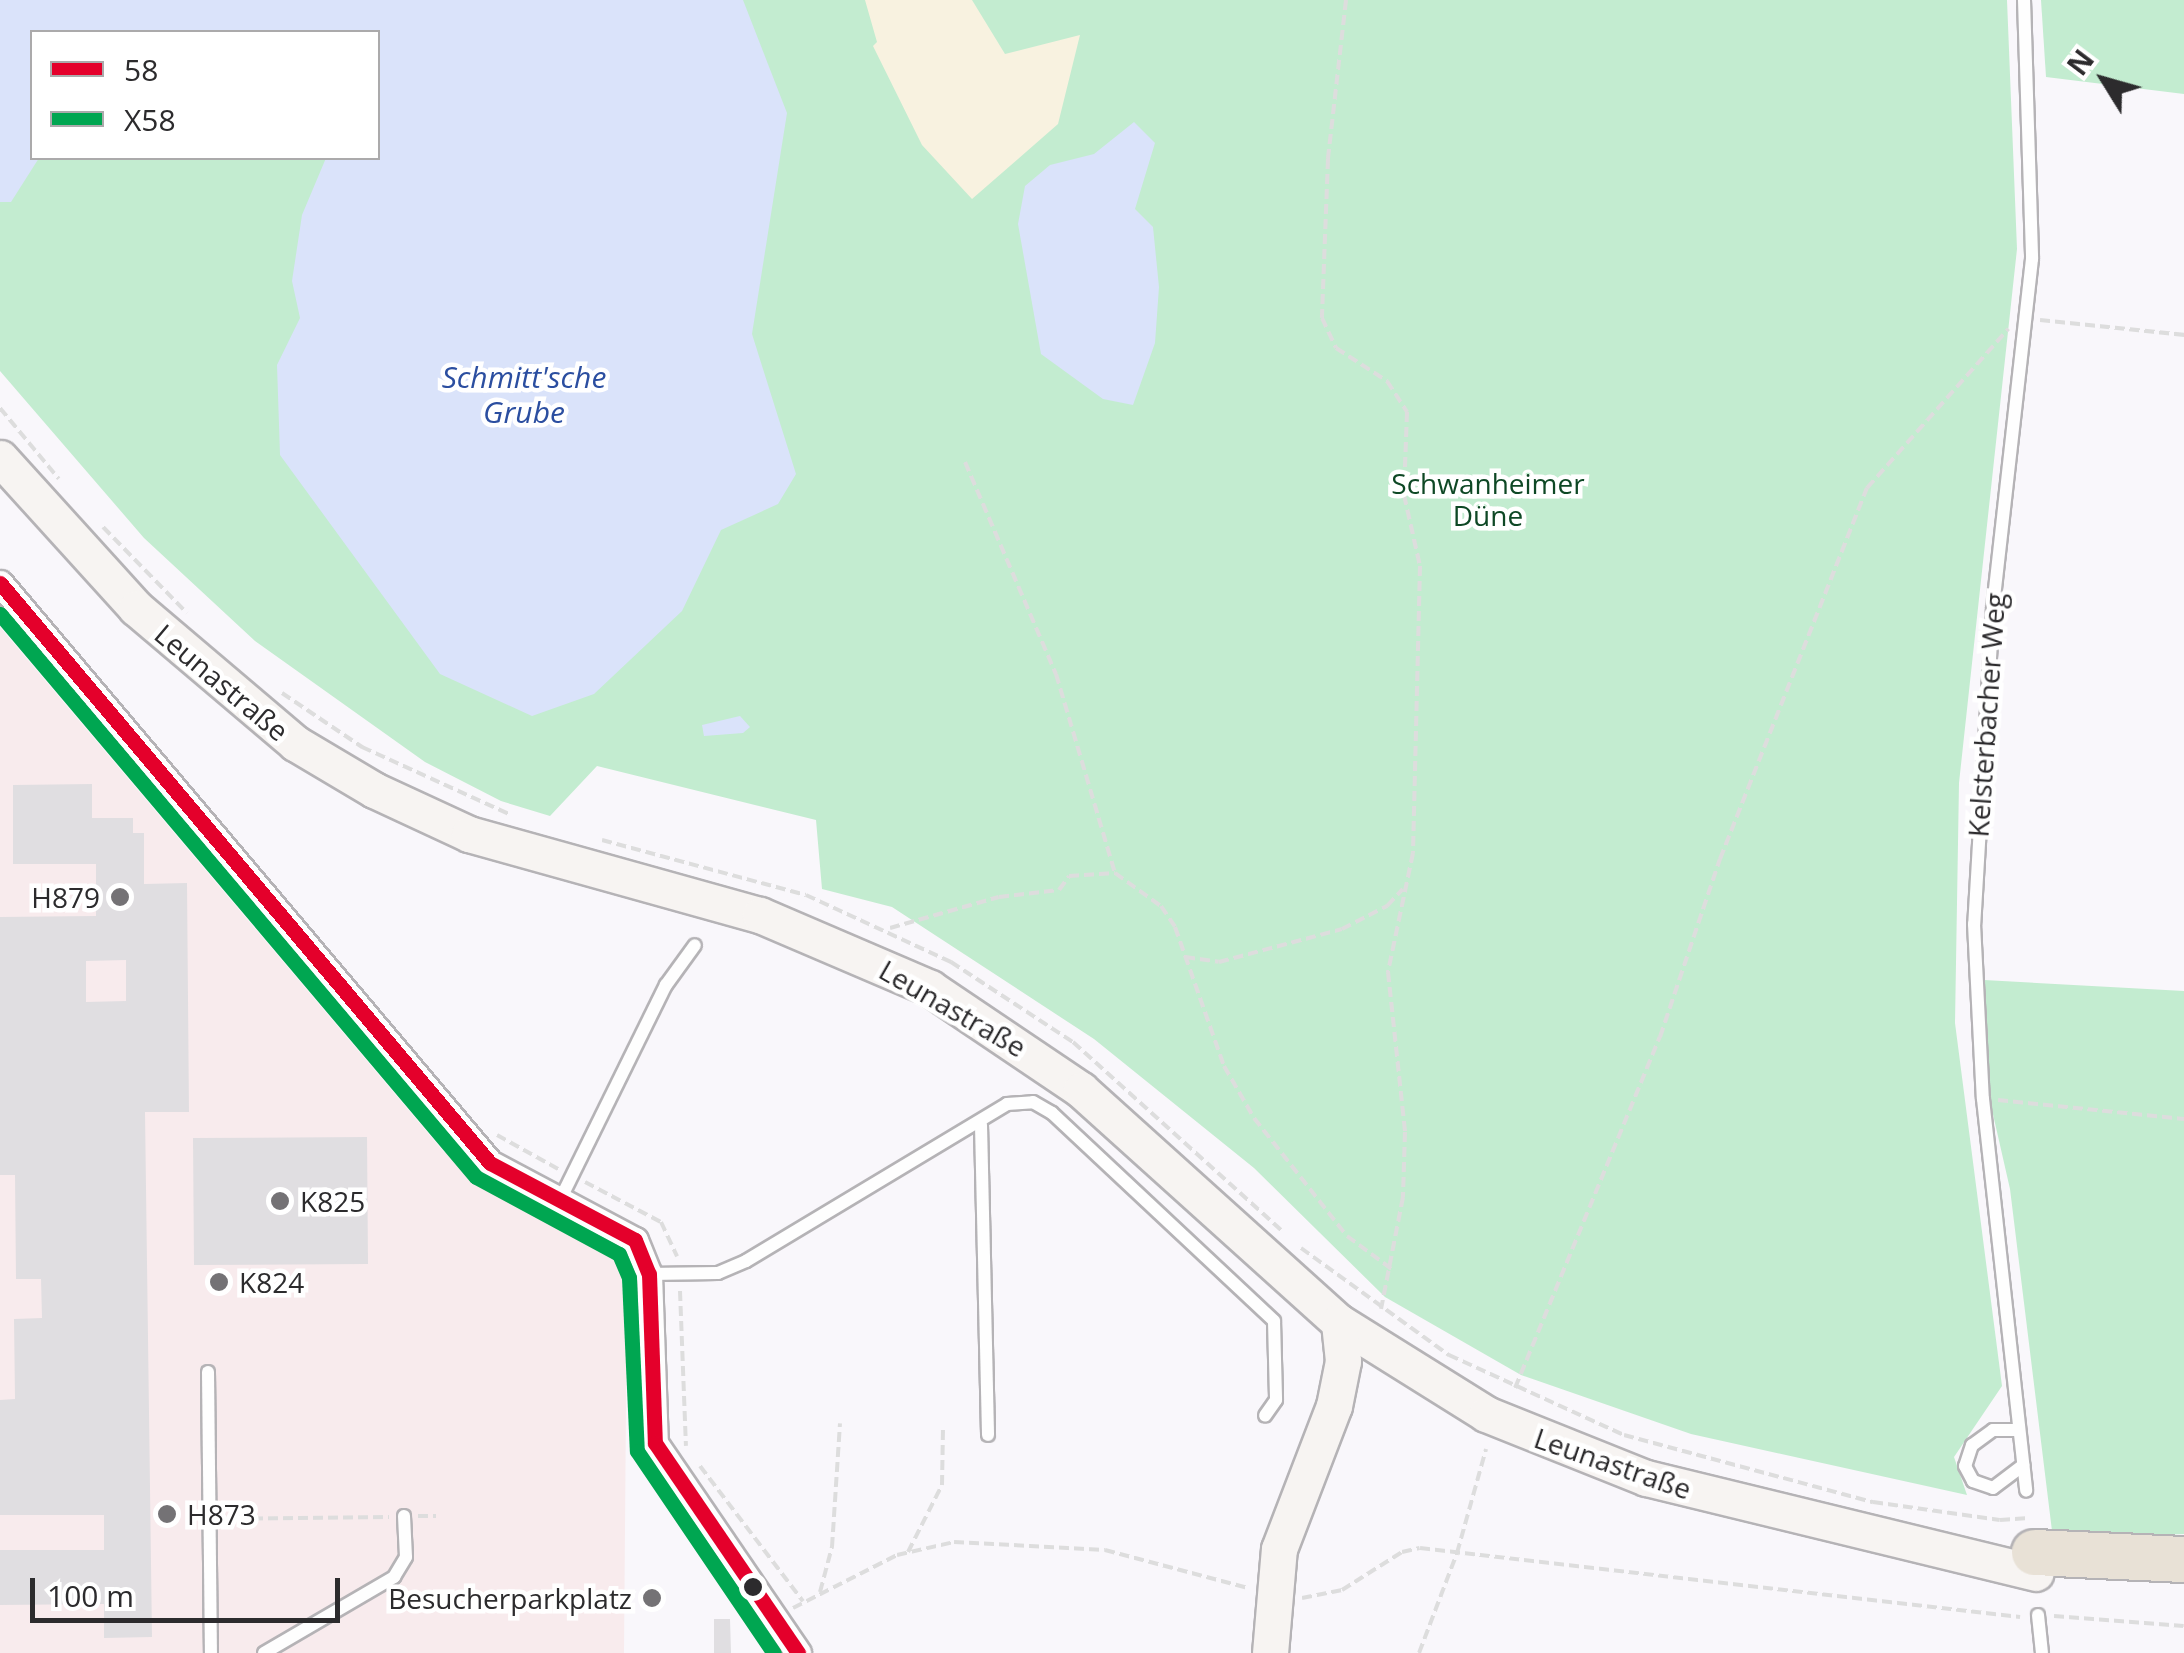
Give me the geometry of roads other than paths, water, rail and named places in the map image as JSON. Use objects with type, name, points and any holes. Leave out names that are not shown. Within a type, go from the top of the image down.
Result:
[{"type":"highway","points":[[2036,1580],[2184,1559]]},
{"type":"highway","points":[[2036,1580],[2184,1582]]},
{"type":"main road","name":"Leunastraße","points":[[0,458],[146,618],[295,743],[374,790],[469,834],[760,915],[930,988],[1082,1090],[1339,1322],[1401,1366],[1560,1448],[1717,1498],[1918,1546],[2036,1580]]},
{"type":"main road","points":[[1270,1653],[1286,1519],[1334,1406],[1343,1361],[1339,1322]]},
{"type":"main road","points":[[1334,1406],[1365,1377],[1401,1366]]},
{"type":"street","points":[[0,584],[479,1151],[635,1240],[649,1274],[656,1444],[798,1653]]},
{"type":"lane","name":"Kelsterbacher Weg","points":[[2024,0],[2032,180],[2028,318],[1993,608],[1977,825],[1975,1004],[2026,1492]]},
{"type":"lane","points":[[560,1200],[666,985],[695,945]]},
{"type":"lane","points":[[649,1274],[718,1273],[746,1261],[981,1126],[1008,1104],[1033,1102],[1052,1113],[1274,1321],[1276,1400],[1265,1416]]},
{"type":"lane","points":[[981,1126],[988,1435]]},
{"type":"lane","points":[[208,1372],[211,1653]]},
{"type":"lane","points":[[2018,1430],[1993,1430],[1972,1445],[1965,1466],[1973,1481],[1993,1488],[2023,1465]]},
{"type":"lane","points":[[264,1653],[394,1577],[406,1557],[404,1516]]},
{"type":"lane","points":[[2036,1580],[2042,1653]]},
{"type":"water","name":"Schmitt'sche Grube","points":[[0,0],[743,0],[787,113],[752,334],[796,474],[778,504],[721,530],[682,611],[594,694],[532,716],[440,674],[280,455],[277,365],[300,318],[292,281],[302,215],[325,160],[380,160],[380,30],[30,30],[30,160],[38,160],[11,202],[0,202]]},
{"type":"water","points":[[1134,122],[1155,143],[1135,209],[1153,227],[1159,287],[1155,343],[1133,405],[1103,399],[1041,354],[1018,224],[1025,186],[1050,165],[1094,154]]},
{"type":"water","points":[[740,716],[750,727],[743,733],[704,736],[702,725]]},
{"type":"place","name":"H879","points":[[120,897]]},
{"type":"place","name":"K825","points":[[280,1201]]},
{"type":"place","name":"K824","points":[[219,1282]]},
{"type":"place","name":"H873","points":[[167,1514]]},
{"type":"place","name":"Besucherparkplatz","points":[[652,1598]]},
{"type":"park label","name":"Schwanheimer Düne","points":[[1488,499]]}]
